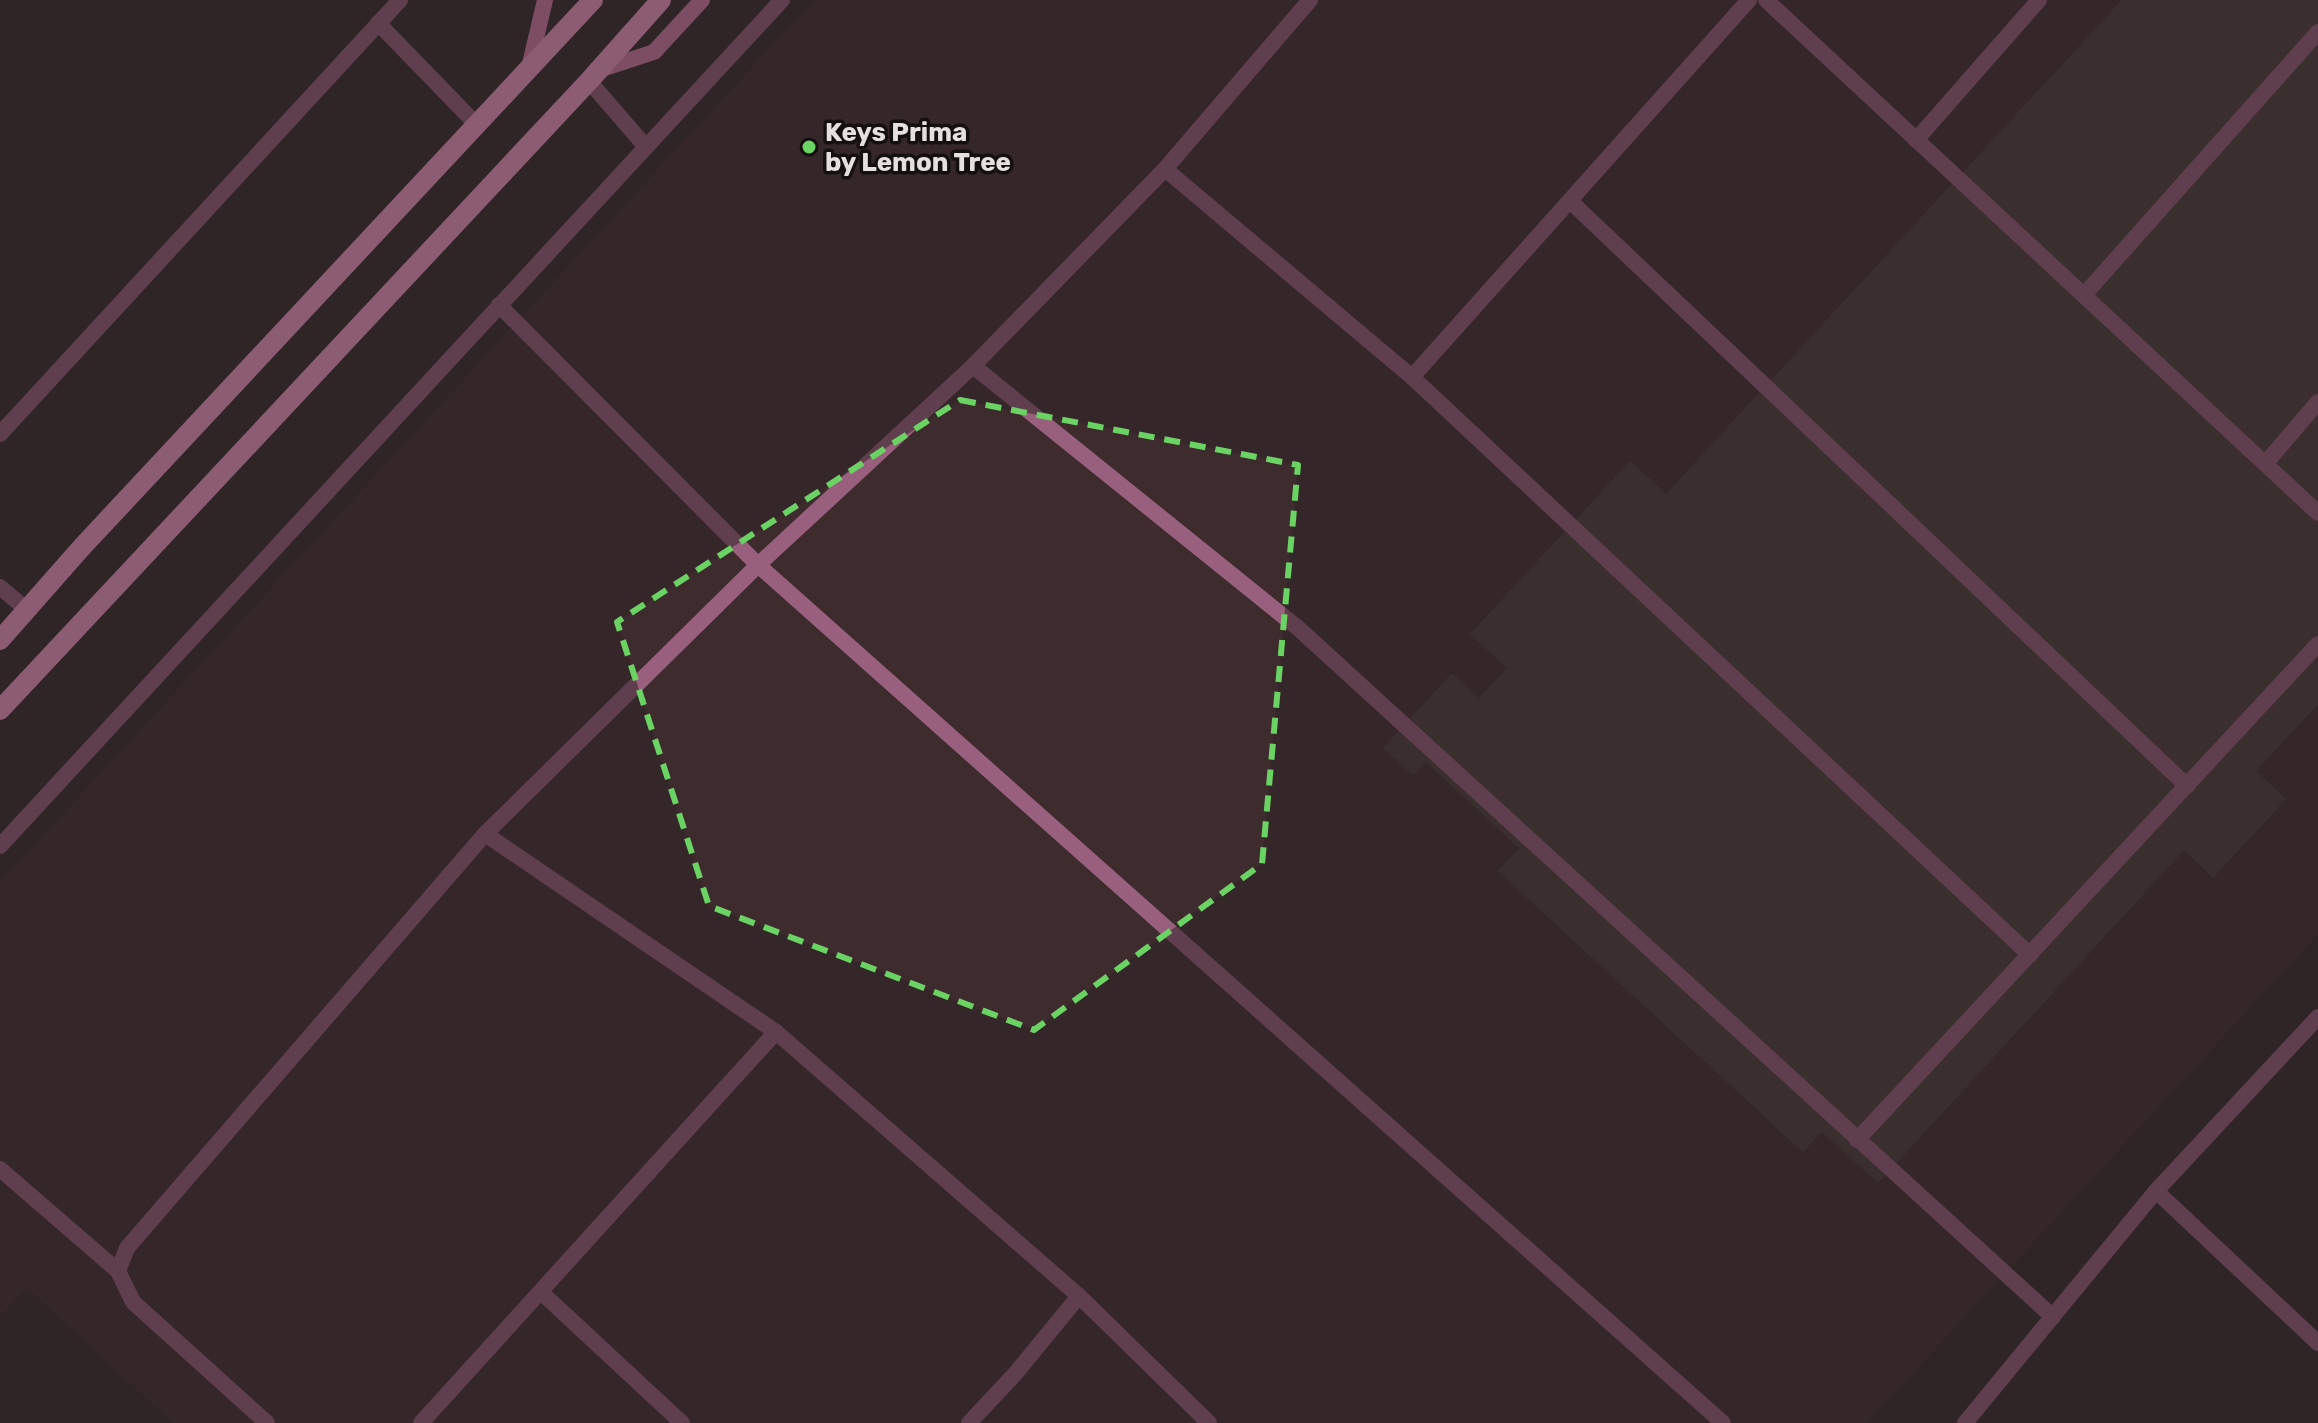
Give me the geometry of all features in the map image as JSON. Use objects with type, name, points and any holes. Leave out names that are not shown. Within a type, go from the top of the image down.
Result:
[{"type":"main road","points":[[0,640],[82,547],[593,0]]},
{"type":"main road","points":[[0,710],[594,76],[661,0]]},
{"type":"street","points":[[0,434],[400,0]]},
{"type":"street","points":[[527,73],[545,0]]},
{"type":"street","points":[[646,147],[594,76],[654,52],[702,0]]},
{"type":"street","points":[[0,846],[782,0]]},
{"type":"street","points":[[118,1271],[127,1248],[485,834],[758,565],[973,366],[1165,169],[1310,0]]},
{"type":"street","points":[[1412,377],[1749,0]]},
{"type":"street","points":[[1766,0],[2318,513]]},
{"type":"street","points":[[1916,140],[2039,0]]},
{"type":"street","points":[[378,23],[478,126]]},
{"type":"street","points":[[2084,295],[2318,32]]},
{"type":"street","points":[[1165,169],[1412,377],[2030,955]]},
{"type":"street","points":[[1570,201],[2187,786]]},
{"type":"street","points":[[499,305],[758,565],[1723,1423]]},
{"type":"street","points":[[973,366],[1298,628],[2053,1317]]},
{"type":"street","points":[[2265,464],[2318,402]]},
{"type":"street","points":[[0,587],[27,610]]},
{"type":"street","points":[[1857,1140],[2318,644]]},
{"type":"street","points":[[485,834],[776,1032],[1079,1296],[1209,1423]]},
{"type":"street","points":[[1965,1423],[2156,1191],[2318,1017]]},
{"type":"street","points":[[421,1423],[776,1032]]},
{"type":"street","points":[[0,1169],[118,1271],[133,1302],[267,1423]]},
{"type":"street","points":[[2156,1191],[2318,1343]]},
{"type":"street","points":[[541,1292],[682,1423]]},
{"type":"street","points":[[969,1423],[1015,1374],[1079,1296]]},
{"type":"highlighted area","points":[[960,400],[1298,465],[1262,864],[1034,1030],[709,906],[617,622]]},
{"type":"shaded area","points":[[814,0],[2318,0],[2318,934],[1867,1423],[173,1423],[27,1288],[0,1316],[0,882]]},
{"type":"building","points":[[2122,0],[2318,0],[2318,704],[2256,771],[2286,799],[2213,878],[2184,850],[1878,1183],[1822,1132],[1803,1152],[1498,871],[1519,848],[1426,762],[1413,775],[1383,748],[1452,673],[1479,698],[1507,668],[1470,634],[1630,461],[1666,494]]},
{"type":"place","name":"Keys Prima by Lemon Tree","points":[[809,147]]}]
